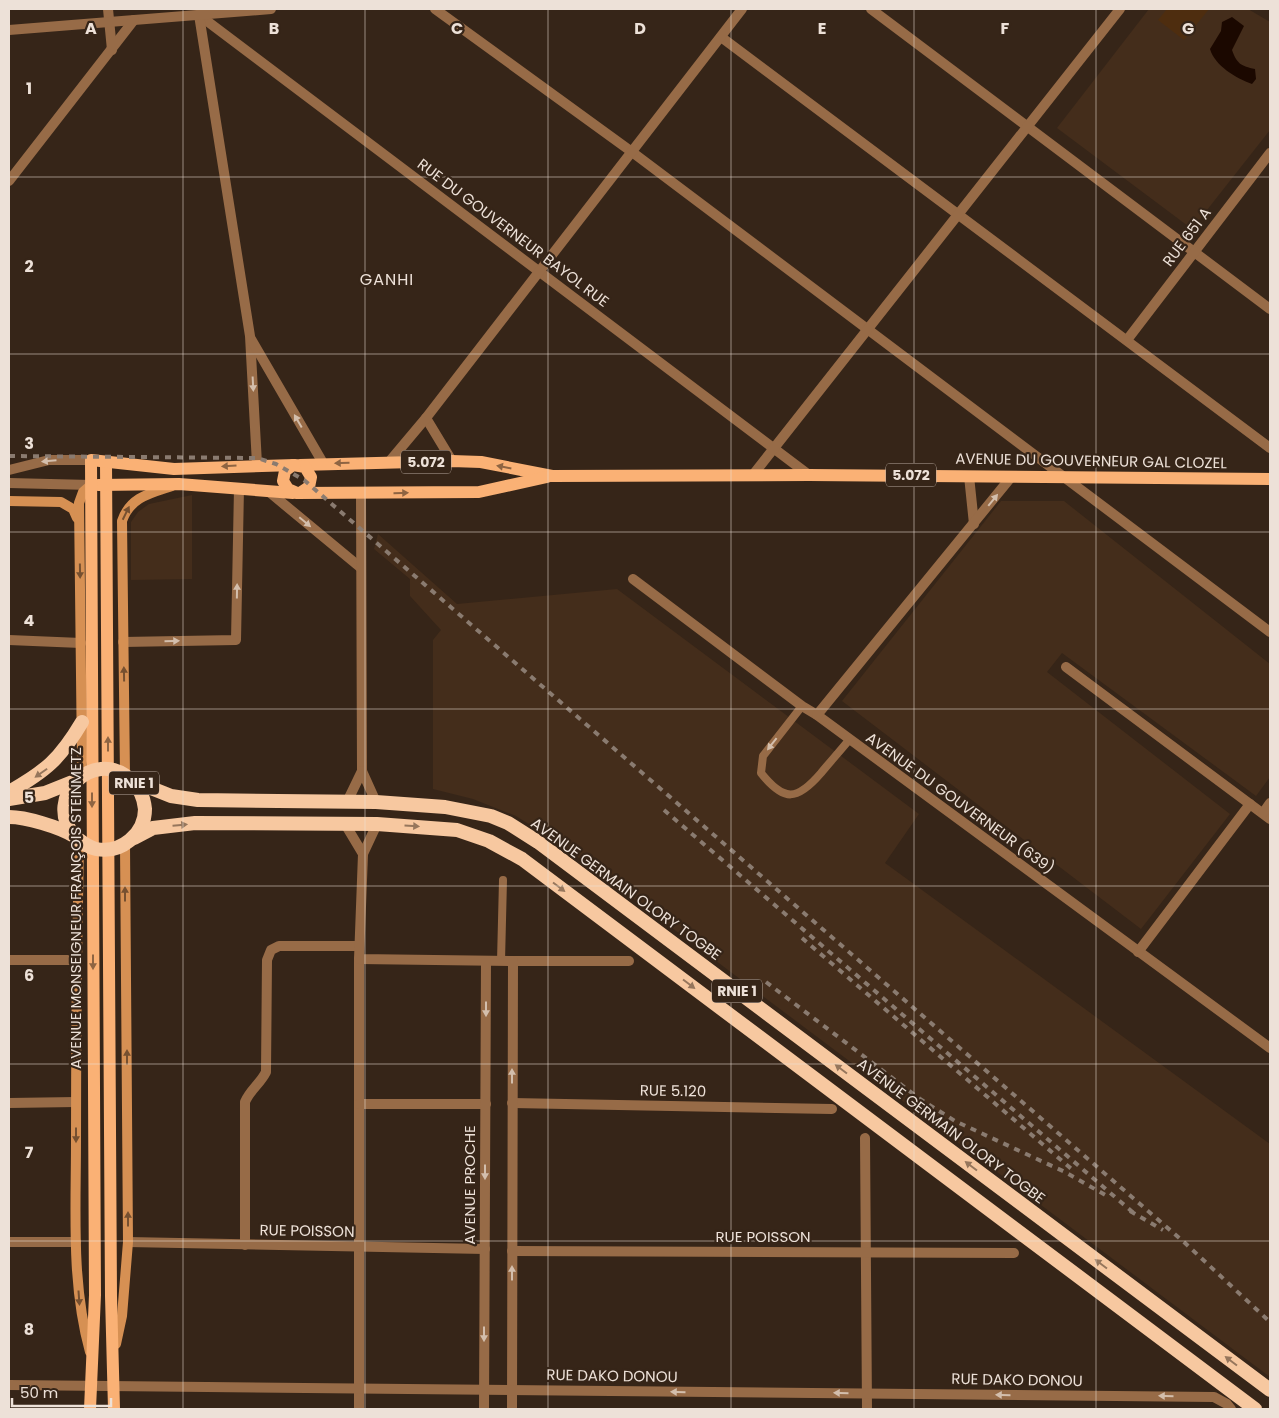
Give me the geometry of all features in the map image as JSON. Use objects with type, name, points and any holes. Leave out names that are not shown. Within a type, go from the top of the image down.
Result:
[{"type":"highway","points":[[9,792],[48,768],[67,747],[82,722]]},
{"type":"highway","name":"RNIE 1","points":[[9,798],[44,793],[102,769],[128,778],[142,796],[145,810],[143,822],[130,841]]},
{"type":"highway","name":"AVENUE GERMAIN OLORY TOGBE","points":[[128,778],[170,796],[198,800],[376,802],[445,807],[478,813],[508,823],[538,842],[1270,1390]]},
{"type":"highway","points":[[77,839],[66,823],[64,808],[67,794],[78,779]]},
{"type":"highway","name":"RNIE 1","points":[[10,818],[46,825],[99,850],[115,849],[153,828],[195,823],[377,824],[457,830],[489,841],[522,859],[1255,1409]]},
{"type":"main road","name":"AVENUE DU GOUVERNEUR GAL CLOZEL","points":[[91,460],[174,469],[257,464],[481,462],[552,476],[808,475],[1270,479]]},
{"type":"main road","name":"AVENUE MONSEIGNEUR FRANÇOIS STEINMETZ","points":[[90,1409],[95,1295],[91,460]]},
{"type":"main road","points":[[106,463],[111,1296],[114,1409]]},
{"type":"main road","points":[[297,465],[308,470],[311,479],[308,489],[298,493],[285,487],[283,477],[288,468],[297,465]]},
{"type":"main road","name":"AVENUE DU GOUVERNEUR GAL CLOZEL","points":[[91,485],[180,484],[298,493],[478,492],[552,476]]},
{"type":"main road","points":[[128,778],[123,642],[122,521],[130,505],[146,495],[180,484]]},
{"type":"main road","name":"AVENUE MONSEIGNEUR FRANÇOIS STEINMETZ","points":[[78,779],[82,762],[80,498],[91,485]]},
{"type":"main road","points":[[107,509],[119,490],[138,485]]},
{"type":"main road","points":[[9,501],[61,502],[73,509],[79,522]]},
{"type":"main road","name":"AVENUE MONSEIGNEUR FRANÇOIS STEINMETZ","points":[[77,839],[76,1242],[80,1312],[91,1355]]},
{"type":"main road","points":[[114,1354],[122,1316],[128,1242],[130,841]]},
{"type":"street","points":[[108,9],[112,50]]},
{"type":"street","points":[[9,30],[271,9]]},
{"type":"street","points":[[435,9],[632,152],[1270,632]]},
{"type":"street","points":[[389,462],[426,418],[742,9]]},
{"type":"street","points":[[871,9],[1270,309]]},
{"type":"street","points":[[752,476],[1120,9]]},
{"type":"street","points":[[199,15],[250,336],[257,464]]},
{"type":"street","name":"RUE DU GOUVERNEUR BAYOL RUE","points":[[199,15],[808,475]]},
{"type":"street","points":[[9,181],[134,20]]},
{"type":"street","points":[[721,37],[1270,448]]},
{"type":"street","name":"RUE 651 A","points":[[1127,340],[1270,153]]},
{"type":"street","points":[[250,336],[323,464]]},
{"type":"street","points":[[426,418],[452,461]]},
{"type":"street","name":"AVENUE DU GOUVERNEUR GAL CLOZEL","points":[[9,470],[49,460],[91,460]]},
{"type":"street","points":[[969,476],[974,524]]},
{"type":"street","points":[[817,715],[1012,476]]},
{"type":"street","name":"AVENUE DU GOUVERNEUR GAL CLOZEL","points":[[9,483],[91,485]]},
{"type":"street","points":[[123,642],[236,640],[239,488]]},
{"type":"street","points":[[268,491],[361,568]]},
{"type":"street","points":[[361,494],[362,770],[376,802]]},
{"type":"street","name":"AVENUE DU GOUVERNEUR (639)","points":[[633,579],[802,706],[817,715],[1270,1048]]},
{"type":"street","points":[[9,640],[82,643]]},
{"type":"street","points":[[1066,667],[1266,816],[1270,803]]},
{"type":"street","points":[[347,802],[362,770]]},
{"type":"street","points":[[1138,952],[1250,804]]},
{"type":"street","points":[[345,824],[363,854]]},
{"type":"street","points":[[359,1409],[359,959],[363,854],[377,824]]},
{"type":"street","points":[[245,1245],[245,1102],[248,1093],[263,1080],[266,1072],[266,960],[271,950],[279,946],[360,946]]},
{"type":"street","points":[[359,959],[629,961]]},
{"type":"street","points":[[9,960],[76,960]]},
{"type":"street","name":"AVENUE PROCHE","points":[[484,1409],[486,960]]},
{"type":"street","points":[[512,1409],[513,961]]},
{"type":"street","points":[[9,1103],[76,1102]]},
{"type":"street","name":"RUE 5.120","points":[[512,1103],[832,1109]]},
{"type":"street","points":[[359,1104],[486,1104]]},
{"type":"street","points":[[865,1138],[868,1409]]},
{"type":"street","points":[[9,1242],[76,1242]]},
{"type":"street","name":"RUE POISSON","points":[[128,1242],[485,1249]]},
{"type":"street","name":"RUE POISSON","points":[[512,1251],[1014,1253]]},
{"type":"street","name":"RUE DAKO DONOU","points":[[9,1385],[1214,1397],[1227,1404],[1231,1409]]},
{"type":"lane","points":[[802,706],[762,756],[761,773],[772,787],[785,794],[798,794],[808,788],[849,740]]},
{"type":"lane","points":[[501,960],[503,880]]},
{"type":"shaded area","points":[[1149,9],[1248,9],[1270,22],[1270,130],[1192,229],[1057,128]]},
{"type":"shaded area","points":[[1167,9],[1209,9],[1184,40],[1158,20]]},
{"type":"shaded area","points":[[1232,17],[1244,26],[1232,50],[1240,64],[1255,69],[1256,79],[1252,84],[1233,75],[1221,66],[1210,49],[1221,31],[1222,22]]},
{"type":"shaded area","points":[[192,495],[192,579],[131,580],[131,522],[138,512],[149,504]]},
{"type":"shaded area","points":[[1001,501],[1064,501],[1270,664],[1270,777],[1256,796],[1062,653],[1047,672],[1230,814],[1141,929],[842,701]]},
{"type":"shaded area","points":[[378,534],[457,604],[617,589],[919,814],[885,863],[1270,1144],[1270,1377],[559,843],[516,816],[473,799],[433,789],[433,640],[441,630],[410,596],[410,579],[374,549]]},
{"type":"railway","points":[[9,456],[257,458],[276,464],[304,480],[1185,1243],[1270,1322]]},
{"type":"railway","points":[[664,810],[1136,1215]]},
{"type":"railway","points":[[802,938],[1075,1172]]},
{"type":"railway","points":[[766,982],[920,1099],[955,1121],[1065,1172],[1107,1196]]},
{"type":"railway","points":[[1130,1211],[1163,1230]]},
{"type":"district","name":"GANHI","points":[[387,279]]}]
